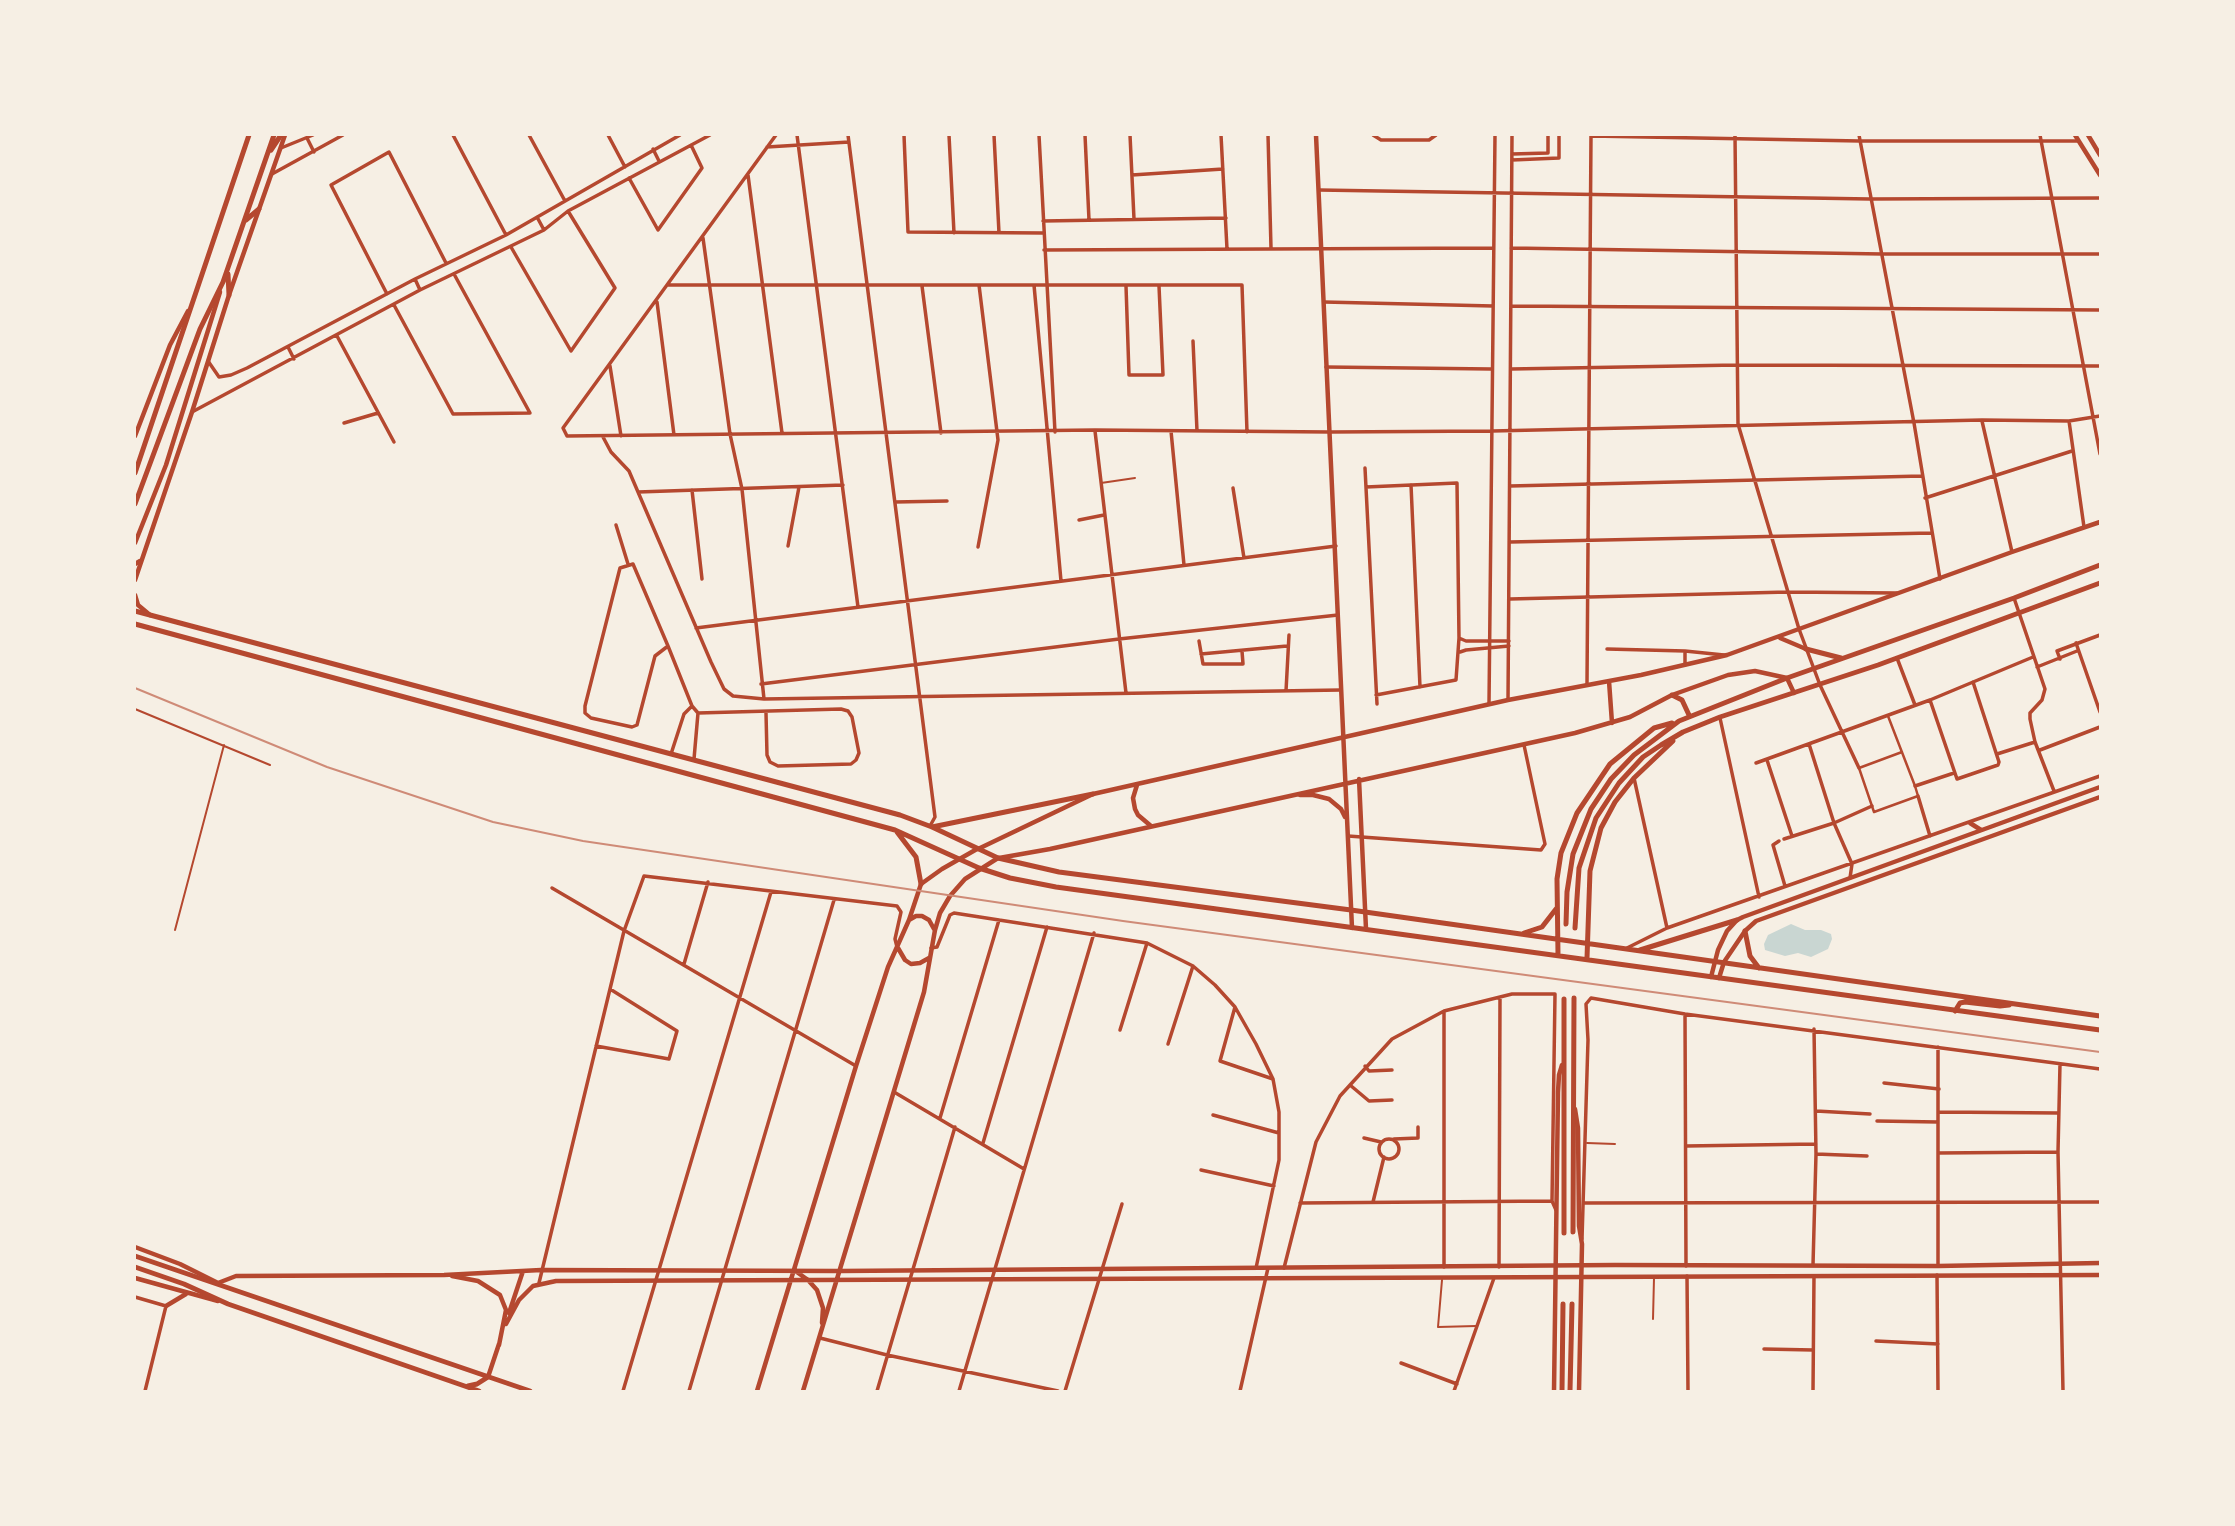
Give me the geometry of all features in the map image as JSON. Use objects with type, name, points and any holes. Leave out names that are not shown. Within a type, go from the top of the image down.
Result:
[{"type":"main road","points":[[135,473],[249,135]]},
{"type":"main road","points":[[135,543],[166,465],[223,282],[274,135]]},
{"type":"main road","points":[[266,158],[283,135]]},
{"type":"main road","points":[[135,580],[137,563],[192,412],[229,295],[281,148],[283,135]]},
{"type":"main road","points":[[1316,135],[1352,928]]},
{"type":"main road","points":[[2075,135],[2100,175]]},
{"type":"main road","points":[[2088,135],[2100,155]]},
{"type":"main road","points":[[243,222],[259,209]]},
{"type":"main road","points":[[228,269],[229,295]]},
{"type":"main road","points":[[135,504],[200,329],[223,282]]},
{"type":"main road","points":[[135,436],[170,345],[190,307]]},
{"type":"main road","points":[[931,827],[1093,794],[1489,704],[1727,655],[2100,522]]},
{"type":"main road","points":[[1566,924],[1567,892],[1573,854],[1591,809],[1611,779],[1634,755],[1679,721],[1787,678],[2100,565]]},
{"type":"main road","points":[[1575,929],[1579,868],[1595,818],[1619,783],[1643,757],[1683,732],[1720,717],[1897,658],[2100,583]]},
{"type":"main road","points":[[135,596],[138,605],[151,615]]},
{"type":"main road","points":[[135,611],[900,815],[998,858],[1059,872],[1351,910],[2100,1016]]},
{"type":"main road","points":[[135,624],[895,830],[979,868],[1010,878],[1056,887],[2100,1030]]},
{"type":"main road","points":[[1779,638],[1806,649],[1841,658]]},
{"type":"main road","points":[[803,1391],[924,992],[940,913],[950,896],[979,868],[998,858],[1050,849],[1612,723],[1630,717],[1672,695],[1728,675],[1755,671],[1787,678]]},
{"type":"main road","points":[[1787,678],[1794,693]]},
{"type":"main road","points":[[1609,681],[1612,723]]},
{"type":"main road","points":[[1672,695],[1682,700],[1689,715]]},
{"type":"main road","points":[[1558,955],[1557,879],[1561,853],[1569,831],[1609,764],[1654,728],[1679,721]]},
{"type":"main road","points":[[1587,958],[1588,886],[1601,828],[1615,802],[1634,778],[1683,732]]},
{"type":"main road","points":[[1359,779],[1366,929]]},
{"type":"main road","points":[[1138,784],[1133,798],[1135,809],[1138,815],[1152,826]]},
{"type":"main road","points":[[1639,951],[1850,880],[2100,787]]},
{"type":"main road","points":[[921,884],[977,849],[1093,794]]},
{"type":"main road","points":[[1289,795],[1313,795],[1329,799],[1341,809],[1347,823]]},
{"type":"main road","points":[[1719,978],[1724,962],[1756,921],[2100,797]]},
{"type":"main road","points":[[1970,823],[1982,830]]},
{"type":"main road","points":[[757,1391],[888,967],[909,920],[921,884],[916,857],[895,830]]},
{"type":"main road","points":[[1517,935],[1542,927],[1556,909]]},
{"type":"main road","points":[[909,920],[922,916],[929,920],[935,930]]},
{"type":"main road","points":[[1711,977],[1727,931],[1737,920]]},
{"type":"main road","points":[[1745,932],[1750,956],[1759,968]]},
{"type":"main road","points":[[898,947],[905,960],[911,964],[929,958]]},
{"type":"main road","points":[[1573,1232],[1574,998]]},
{"type":"main road","points":[[1563,999],[1564,1233]]},
{"type":"main road","points":[[1955,1011],[1960,1003],[1965,1002],[2000,1006],[2012,1004]]},
{"type":"main road","points":[[1554,1391],[1558,1092],[1562,1065]]},
{"type":"main road","points":[[1572,1101],[1578,1128],[1579,1226],[1582,1244],[1579,1391]]},
{"type":"main road","points":[[135,1247],[180,1264],[218,1283],[236,1276],[444,1275],[541,1270],[840,1271],[2100,1263]]},
{"type":"main road","points":[[135,1256],[530,1391]]},
{"type":"main road","points":[[135,1267],[184,1284],[228,1304]]},
{"type":"main road","points":[[794,1270],[817,1290],[823,1308],[822,1331]]},
{"type":"main road","points":[[464,1386],[477,1384],[488,1377],[523,1271]]},
{"type":"main road","points":[[444,1275],[478,1281],[499,1295],[506,1310],[499,1345]]},
{"type":"main road","points":[[506,1324],[519,1300],[533,1286],[556,1280],[2100,1275]]},
{"type":"main road","points":[[135,1278],[228,1304],[479,1391]]},
{"type":"main road","points":[[166,1306],[186,1293]]},
{"type":"main road","points":[[1562,1391],[1563,1304]]},
{"type":"main road","points":[[1570,1391],[1572,1304]]},
{"type":"street","points":[[281,148],[313,135]]},
{"type":"street","points":[[271,175],[343,135]]},
{"type":"street","points":[[453,135],[506,235]]},
{"type":"street","points":[[529,135],[565,201]]},
{"type":"street","points":[[608,135],[625,167]]},
{"type":"street","points":[[208,362],[215,374],[223,377],[247,368],[446,263],[506,235],[680,135]]},
{"type":"street","points":[[192,412],[420,290],[544,230],[568,211],[710,135]]},
{"type":"street","points":[[776,135],[564,428],[566,436],[1094,430],[1329,432],[1590,429],[1982,420],[2069,421],[2100,416]]},
{"type":"street","points":[[797,135],[858,607]]},
{"type":"street","points":[[848,135],[935,817],[931,827]]},
{"type":"street","points":[[904,135],[908,232],[1044,233]]},
{"type":"street","points":[[949,135],[954,233]]},
{"type":"street","points":[[994,135],[999,233]]},
{"type":"street","points":[[1040,135],[1055,432]]},
{"type":"street","points":[[1085,135],[1089,220]]},
{"type":"street","points":[[1130,135],[1134,219]]},
{"type":"street","points":[[1221,135],[1227,249]]},
{"type":"street","points":[[1268,135],[1271,248]]},
{"type":"street","points":[[1373,135],[1381,140],[1429,141],[1436,135]]},
{"type":"street","points":[[1489,704],[1494,135]]},
{"type":"street","points":[[1508,700],[1512,135]]},
{"type":"street","points":[[1512,157],[1548,153],[1548,135]]},
{"type":"street","points":[[1512,157],[1559,158],[1559,135]]},
{"type":"street","points":[[1587,684],[1591,135],[1860,141],[2078,141]]},
{"type":"street","points":[[1858,135],[1914,423],[1940,579]]},
{"type":"street","points":[[2040,135],[2100,454]]},
{"type":"street","points":[[1735,137],[1738,425],[1813,669],[1859,768],[1874,812],[1918,796]]},
{"type":"street","points":[[307,138],[314,152]]},
{"type":"street","points":[[767,148],[849,142]]},
{"type":"street","points":[[629,178],[658,230],[702,168],[691,145]]},
{"type":"street","points":[[653,149],[659,161]]},
{"type":"street","points":[[387,294],[331,185],[389,152],[446,263]]},
{"type":"street","points":[[1132,175],[1223,169]]},
{"type":"street","points":[[748,174],[782,433]]},
{"type":"street","points":[[1319,190],[1870,199],[2100,198]]},
{"type":"street","points":[[511,247],[571,351],[615,288],[568,211]]},
{"type":"street","points":[[537,217],[544,230]]},
{"type":"street","points":[[1043,221],[1226,218]]},
{"type":"street","points":[[703,236],[730,435],[742,489],[764,699]]},
{"type":"street","points":[[1044,250],[1493,248]]},
{"type":"street","points":[[1511,248],[1882,254],[2100,254]]},
{"type":"street","points":[[394,305],[453,414],[530,413],[454,274]]},
{"type":"street","points":[[415,279],[420,290]]},
{"type":"street","points":[[668,285],[1242,285],[1247,432]]},
{"type":"street","points":[[922,285],[941,433]]},
{"type":"street","points":[[978,547],[998,439],[979,285]]},
{"type":"street","points":[[1034,285],[1061,581]]},
{"type":"street","points":[[1126,286],[1129,375],[1163,375],[1159,286]]},
{"type":"street","points":[[657,300],[674,435]]},
{"type":"street","points":[[1324,302],[1493,306]]},
{"type":"street","points":[[1511,306],[2100,310]]},
{"type":"street","points":[[337,336],[394,442]]},
{"type":"street","points":[[1193,341],[1198,431]]},
{"type":"street","points":[[288,347],[294,359]]},
{"type":"street","points":[[610,365],[621,436]]},
{"type":"street","points":[[1511,369],[1737,365],[2100,366]]},
{"type":"street","points":[[1326,367],[1492,369]]},
{"type":"street","points":[[344,423],[378,413]]},
{"type":"street","points":[[1982,420],[2012,552]]},
{"type":"street","points":[[2069,421],[2084,528]]},
{"type":"street","points":[[1094,430],[1126,693]]},
{"type":"street","points":[[1171,431],[1184,565]]},
{"type":"street","points":[[603,437],[611,452],[629,471],[724,689],[733,696],[764,699],[1341,690]]},
{"type":"street","points":[[1925,498],[2072,451]]},
{"type":"street","points":[[1365,468],[1377,704]]},
{"type":"street","points":[[1510,486],[1922,476]]},
{"type":"street","points":[[1366,487],[1457,483],[1459,654],[1456,680],[1376,695]]},
{"type":"street","points":[[638,492],[843,485]]},
{"type":"street","points":[[1411,485],[1420,687]]},
{"type":"street","points":[[788,546],[799,487]]},
{"type":"street","points":[[1233,488],[1244,558]]},
{"type":"street","points":[[692,490],[702,579]]},
{"type":"street","points":[[895,502],[947,500]]},
{"type":"street","points":[[1079,520],[1104,515]]},
{"type":"street","points":[[616,525],[628,564]]},
{"type":"street","points":[[1510,542],[1931,533]]},
{"type":"street","points":[[696,628],[1336,546]]},
{"type":"street","points":[[668,646],[654,656],[637,725],[632,727],[591,718],[586,713],[585,706],[620,568],[633,564],[668,646],[692,706],[698,713],[694,760]]},
{"type":"street","points":[[1509,599],[1788,592],[1900,593]]},
{"type":"street","points":[[2014,598],[2045,689],[2042,700],[2030,713],[2035,742],[2054,791]]},
{"type":"street","points":[[761,684],[915,663],[1338,615]]},
{"type":"street","points":[[1286,691],[1289,635]]},
{"type":"street","points":[[2060,659],[2057,651],[2100,635]]},
{"type":"street","points":[[1459,638],[1465,641],[1509,643]]},
{"type":"street","points":[[1199,641],[1203,664],[1243,664],[1242,651]]},
{"type":"street","points":[[1459,654],[1466,650],[1509,643]]},
{"type":"street","points":[[2076,643],[2100,712]]},
{"type":"street","points":[[1201,654],[1287,646]]},
{"type":"street","points":[[1608,649],[1727,655]]},
{"type":"street","points":[[1685,651],[1685,665]]},
{"type":"street","points":[[2037,667],[2077,651]]},
{"type":"street","points":[[1756,763],[1930,700],[2033,657]]},
{"type":"street","points":[[1897,658],[1915,705]]},
{"type":"street","points":[[1930,700],[1954,773],[1959,779],[1998,765],[1973,682]]},
{"type":"street","points":[[671,754],[684,714],[692,706]]},
{"type":"street","points":[[698,713],[848,711],[852,717],[859,753],[856,760],[851,764],[778,765],[770,762],[766,713]]},
{"type":"street","points":[[1888,716],[1915,786],[1930,836]]},
{"type":"street","points":[[1720,717],[1759,897]]},
{"type":"street","points":[[2039,750],[2100,727]]},
{"type":"street","points":[[1996,754],[2035,742]]},
{"type":"street","points":[[1348,836],[1541,850],[1545,844],[1524,744]]},
{"type":"street","points":[[1809,744],[1833,823],[1852,864],[1850,880]]},
{"type":"street","points":[[1859,768],[1902,752]]},
{"type":"street","points":[[1767,760],[1792,836]]},
{"type":"street","points":[[1915,786],[1954,773]]},
{"type":"street","points":[[1625,949],[1667,928],[2100,776]]},
{"type":"street","points":[[1634,778],[1667,928]]},
{"type":"street","points":[[1785,887],[1773,845],[1872,806]]},
{"type":"street","points":[[539,1283],[624,931],[645,875],[900,908],[895,939],[898,947]]},
{"type":"street","points":[[684,964],[708,882]]},
{"type":"street","points":[[552,888],[856,1066]]},
{"type":"street","points":[[623,1391],[771,892]]},
{"type":"street","points":[[689,1391],[834,900]]},
{"type":"street","points":[[931,948],[937,947],[950,915],[954,913],[1147,943],[1192,966],[1235,1007],[1273,1079],[1279,1112],[1279,1160],[1256,1268]]},
{"type":"street","points":[[940,1118],[999,920]]},
{"type":"street","points":[[983,1143],[1048,927]]},
{"type":"street","points":[[959,1391],[1094,933]]},
{"type":"street","points":[[1120,1030],[1147,943]]},
{"type":"street","points":[[1168,1044],[1192,966]]},
{"type":"street","points":[[596,1046],[669,1059],[677,1031],[610,989]]},
{"type":"street","points":[[1284,1268],[1316,1142],[1339,1096],[1392,1039],[1444,1011],[1512,994],[1555,994],[1552,1201],[1558,1213]]},
{"type":"street","points":[[1499,1267],[1500,997]]},
{"type":"street","points":[[1582,1244],[1588,1000],[1591,998],[1685,1014],[2100,1069]]},
{"type":"street","points":[[1235,1007],[1220,1061],[1273,1079]]},
{"type":"street","points":[[1444,1011],[1444,1267]]},
{"type":"street","points":[[1685,1014],[1686,1266]]},
{"type":"street","points":[[1813,1265],[1816,1154],[1814,1030]]},
{"type":"street","points":[[1938,1047],[1938,1266]]},
{"type":"street","points":[[2060,1064],[2058,1113],[2063,1391]]},
{"type":"street","points":[[1365,1066],[1369,1071],[1392,1070]]},
{"type":"street","points":[[1885,1083],[1939,1089]]},
{"type":"street","points":[[1350,1084],[1369,1101],[1392,1100]]},
{"type":"street","points":[[894,1092],[1024,1168]]},
{"type":"street","points":[[1816,1111],[1870,1114]]},
{"type":"street","points":[[1939,1112],[2058,1113]]},
{"type":"street","points":[[1213,1115],[1279,1133]]},
{"type":"street","points":[[1877,1121],[1938,1122]]},
{"type":"street","points":[[877,1391],[955,1127]]},
{"type":"street","points":[[1364,1138],[1381,1142],[1386,1139],[1418,1138],[1418,1127]]},
{"type":"street","points":[[1381,1142],[1379,1152],[1384,1157],[1392,1158],[1398,1154],[1398,1143],[1392,1139]]},
{"type":"street","points":[[1686,1146],[1816,1144]]},
{"type":"street","points":[[1938,1153],[2059,1152]]},
{"type":"street","points":[[1816,1154],[1867,1156]]},
{"type":"street","points":[[1373,1202],[1384,1157]]},
{"type":"street","points":[[1200,1170],[1274,1186]]},
{"type":"street","points":[[1300,1203],[1552,1201]]},
{"type":"street","points":[[1584,1203],[2100,1202]]},
{"type":"street","points":[[1065,1391],[1122,1203]]},
{"type":"street","points":[[1240,1391],[1268,1268]]},
{"type":"street","points":[[1937,1275],[1938,1391]]},
{"type":"street","points":[[1687,1276],[1688,1391]]},
{"type":"street","points":[[1813,1391],[1814,1276]]},
{"type":"street","points":[[1454,1391],[1494,1277]]},
{"type":"street","points":[[135,1297],[166,1306],[145,1391]]},
{"type":"street","points":[[820,1338],[1058,1391]]},
{"type":"street","points":[[1876,1341],[1937,1344]]},
{"type":"street","points":[[1764,1349],[1813,1350]]},
{"type":"street","points":[[1401,1363],[1457,1384]]},
{"type":"lane","points":[[1100,483],[1135,478]]},
{"type":"lane","points":[[135,709],[270,765]]},
{"type":"lane","points":[[175,930],[224,745]]},
{"type":"lane","points":[[1586,1143],[1615,1144]]},
{"type":"lane","points":[[1653,1319],[1654,1276]]},
{"type":"lane","points":[[1443,1277],[1438,1327],[1477,1326]]},
{"type":"shaded area","points":[[1791,924],[1805,930],[1821,930],[1831,934],[1828,949],[1811,957],[1798,953],[1785,956],[1765,950],[1764,944],[1768,935]]},
{"type":"railway","points":[[135,688],[327,767],[493,822],[583,841],[1123,921],[2100,1052]]}]
